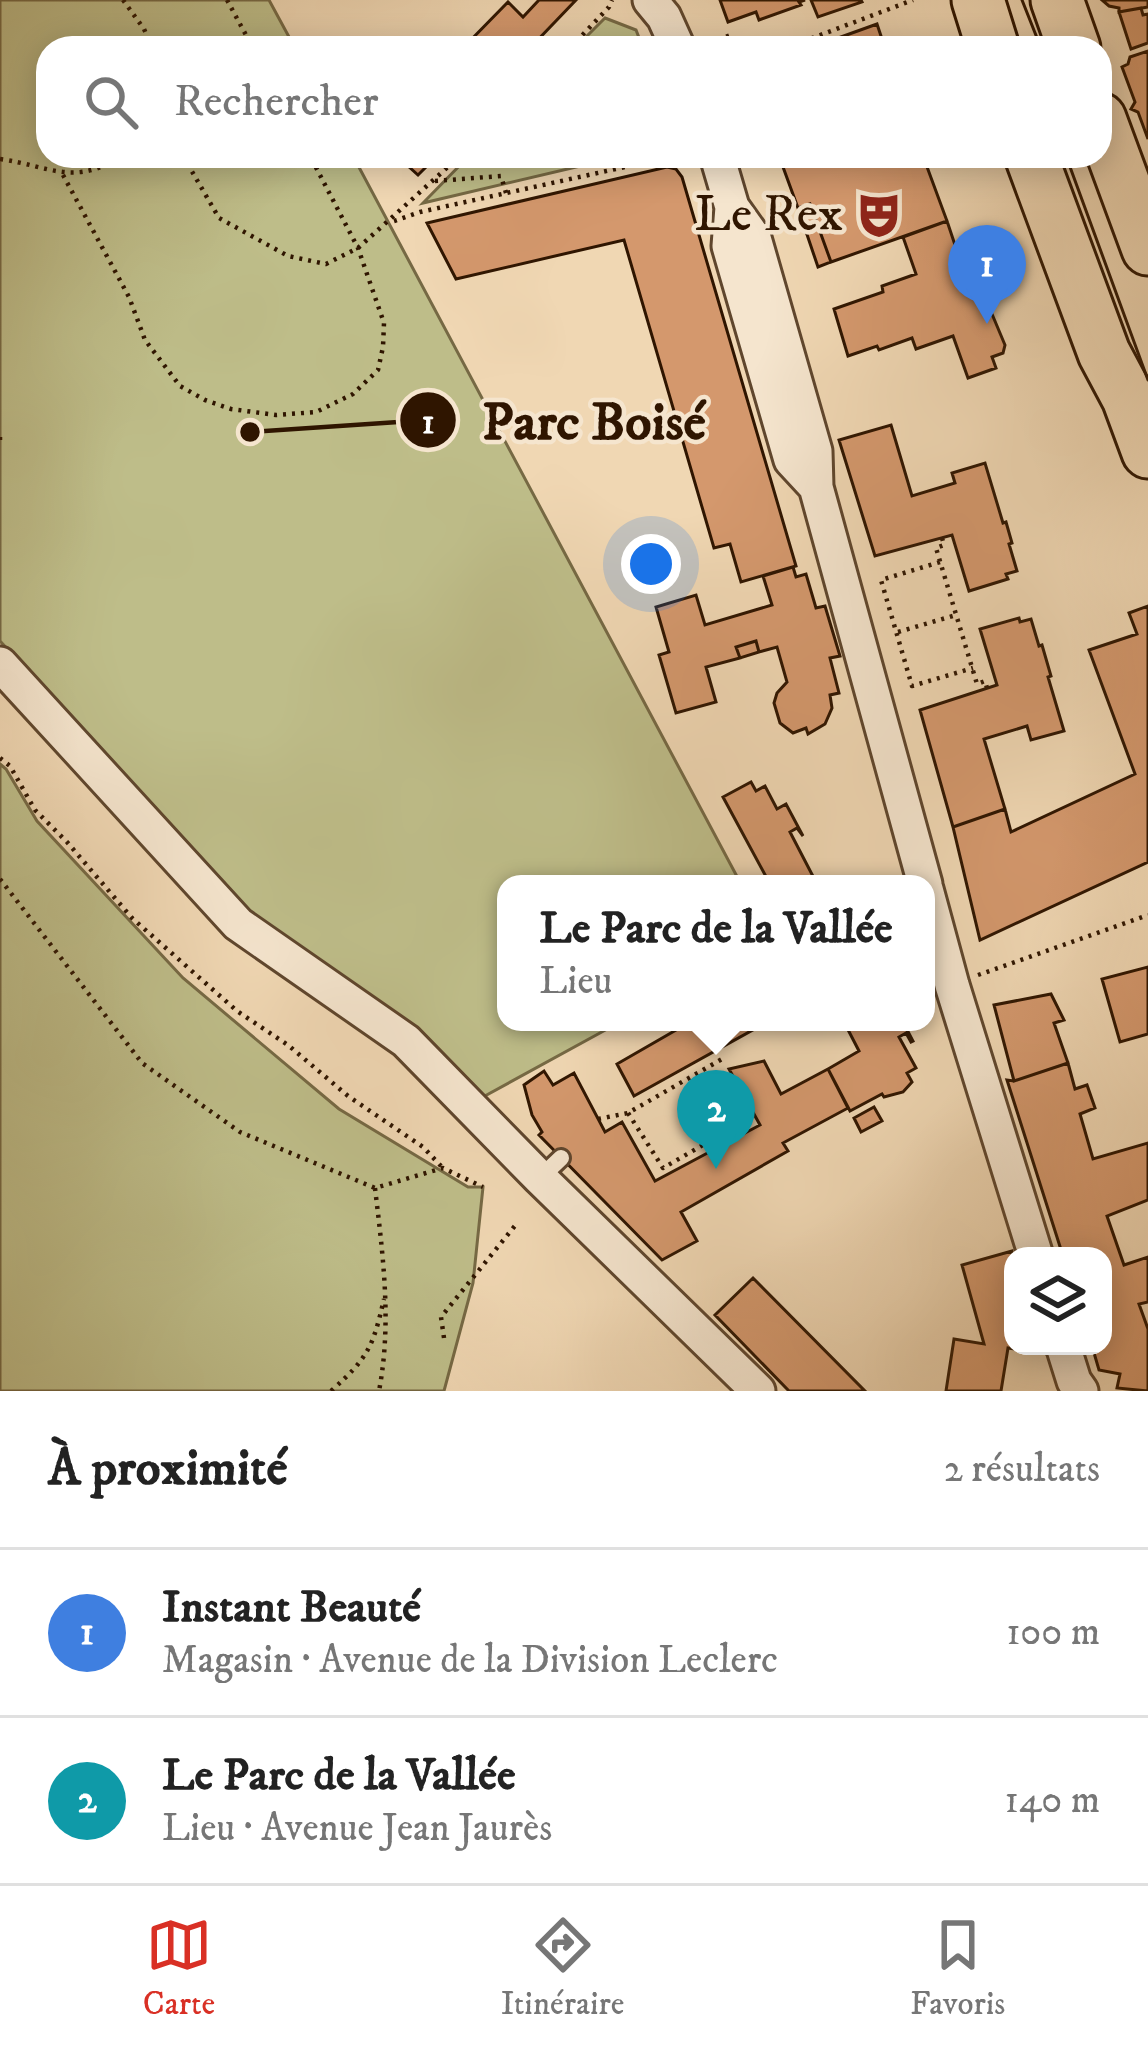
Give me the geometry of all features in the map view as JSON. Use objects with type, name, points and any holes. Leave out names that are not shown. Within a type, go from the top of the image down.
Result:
[{"type":"main road","points":[[978,0],[989,36]]},
{"type":"main road","points":[[1057,0],[1070,36]]},
{"type":"main road","points":[[1112,152],[1148,249]]},
{"type":"main road","points":[[1035,168],[1104,353],[1128,398],[1148,452]]},
{"type":"street","points":[[650,0],[673,36]]},
{"type":"street","points":[[720,168],[732,208],[754,238],[774,354],[815,451],[816,487],[922,875]]},
{"type":"street","points":[[0,664],[238,924],[406,1041],[543,1167],[758,1391]]},
{"type":"street","points":[[935,923],[1033,1247]]},
{"type":"street","points":[[1067,1355],[1081,1391]]},
{"type":"path","points":[[123,0],[148,36]]},
{"type":"path","points":[[227,0],[246,36]]},
{"type":"path","points":[[582,36],[612,0]]},
{"type":"path","points":[[817,36],[913,0]]},
{"type":"path","points":[[0,159],[63,175],[96,168]]},
{"type":"path","points":[[190,168],[219,218],[288,256],[326,264],[358,248],[448,168]]},
{"type":"path","points":[[63,175],[129,296],[145,340],[180,386],[231,409],[276,415],[316,412],[352,394],[378,370],[383,346],[384,323],[358,248],[316,168]]},
{"type":"path","points":[[388,223],[620,168]]},
{"type":"path","points":[[433,181],[501,176],[506,193]]},
{"type":"path","points":[[942,538],[944,545],[936,548],[940,562],[977,684],[985,681],[987,688]]},
{"type":"path","points":[[940,562],[881,580],[912,686],[973,668]]},
{"type":"path","points":[[897,633],[956,615]]},
{"type":"path","points":[[0,758],[10,766],[35,810],[132,918],[237,1011],[423,1147],[443,1168],[483,1187]]},
{"type":"path","points":[[0,879],[142,1063],[240,1132],[375,1188],[443,1168]]},
{"type":"path","points":[[990,971],[1148,915]]},
{"type":"path","points":[[598,1120],[628,1113],[722,1059]]},
{"type":"path","points":[[628,1113],[663,1168],[743,1122]]},
{"type":"path","points":[[375,1188],[387,1288],[379,1391]]},
{"type":"path","points":[[444,1338],[440,1317],[518,1222]]},
{"type":"path","points":[[331,1391],[356,1369],[375,1340],[387,1288]]},
{"type":"shaded area","points":[[0,0],[269,0],[288,36],[36,36],[36,168],[359,168],[736,875],[497,875],[497,1031],[604,1031],[483,1097],[256,919],[0,641]]},
{"type":"shaded area","points":[[605,18],[636,30],[638,36],[587,36]]},
{"type":"shaded area","points":[[457,168],[572,168],[423,203]]},
{"type":"shaded area","points":[[0,764],[37,821],[183,978],[339,1109],[468,1187],[483,1187],[473,1283],[444,1391],[0,1391]]},
{"type":"building","points":[[539,0],[576,0],[542,36],[475,36],[508,2],[523,17]]},
{"type":"building","points":[[720,0],[805,0],[759,20],[756,12],[728,22]]},
{"type":"building","points":[[811,0],[861,0],[862,2],[818,17]]},
{"type":"building","points":[[1102,0],[1148,0],[1148,7],[1119,12]]},
{"type":"building","points":[[1141,8],[1143,15],[1148,14],[1148,43],[1131,49],[1119,12]]},
{"type":"building","points":[[877,24],[881,36],[844,36]]},
{"type":"building","points":[[1148,51],[1148,139],[1138,112],[1131,109],[1135,102],[1122,67],[1130,57]]},
{"type":"building","points":[[663,168],[676,169],[796,566],[741,582],[730,544],[714,548],[624,240],[456,279],[427,223]]},
{"type":"building","name":"Le Rex","points":[[783,168],[927,168],[947,221],[831,262],[810,204],[798,208]]},
{"type":"building","points":[[810,204],[831,262],[818,267],[798,208]]},
{"type":"building","points":[[947,221],[958,254],[971,250],[1005,345],[1003,353],[992,357],[996,368],[968,378],[953,336],[916,349],[912,338],[848,356],[834,309],[883,292],[882,286],[916,274],[903,237]]},
{"type":"building","points":[[891,425],[912,496],[955,483],[952,473],[985,463],[1012,543],[1017,571],[1006,574],[1008,579],[969,591],[952,535],[875,556],[839,440]]},
{"type":"building","points":[[793,567],[796,577],[806,574],[816,608],[825,606],[840,656],[830,658],[839,693],[830,695],[832,708],[825,724],[808,734],[806,728],[793,733],[780,723],[774,703],[787,682],[777,647],[759,652],[756,641],[736,647],[740,658],[706,667],[716,702],[676,713],[659,655],[669,652],[656,607],[696,595],[705,625],[772,605],[763,576]]},
{"type":"building","points":[[1148,606],[1148,862],[980,940],[953,827],[1005,809],[1011,832],[1135,774],[1089,650],[1137,634],[1129,613]]},
{"type":"building","points":[[1019,618],[1020,622],[1031,619],[1042,645],[1064,731],[1031,740],[1027,726],[984,739],[1005,809],[953,827],[920,710],[997,685],[980,629]]},
{"type":"building","points":[[756,641],[759,652],[740,658],[736,647]]},
{"type":"building","points":[[751,782],[756,791],[765,786],[777,809],[786,804],[803,836],[797,828],[790,832],[812,875],[765,875],[723,797]]},
{"type":"building","points":[[1148,967],[1148,1034],[1120,1042],[1102,979]]},
{"type":"building","points":[[1051,994],[1064,1020],[1054,1023],[1068,1063],[1014,1081],[994,1005]]},
{"type":"building","points":[[674,1031],[751,1031],[634,1096],[617,1064]]},
{"type":"building","points":[[849,1031],[908,1031],[913,1041],[906,1033],[899,1037],[916,1068],[907,1073],[912,1082],[903,1092],[882,1094],[850,1111],[828,1069],[859,1051]]},
{"type":"building","points":[[764,1061],[781,1094],[828,1069],[848,1108],[783,1143],[788,1151],[681,1212],[697,1241],[662,1260],[539,1135],[542,1132],[524,1085],[544,1071],[553,1085],[574,1073],[605,1132],[622,1122],[655,1181],[760,1125],[729,1069]]},
{"type":"building","points":[[1068,1063],[1075,1089],[1087,1085],[1095,1108],[1080,1114],[1093,1159],[1148,1143],[1148,1200],[1107,1216],[1124,1265],[1148,1257],[1148,1302],[1139,1304],[1148,1329],[1148,1391],[1117,1388],[1120,1374],[1099,1370],[1095,1355],[1112,1355],[1112,1247],[1060,1247],[1007,1080]]},
{"type":"building","points":[[874,1107],[882,1121],[861,1132],[854,1118]]},
{"type":"building","points":[[1004,1253],[1007,1355],[1001,1391],[946,1391],[954,1339],[984,1344],[962,1265]]},
{"type":"building","points":[[753,1278],[865,1391],[789,1391],[715,1315]]},
{"type":"tram line","points":[[1022,0],[1036,36]]},
{"type":"tram line","points":[[1070,168],[1148,380]]},
{"type":"place","name":"Le Rex","points":[[879,215]]},
{"type":"place","name":"Instant Beauté","points":[[987,324]]},
{"type":"place","name":"Parc Boisé","points":[[250,432]]},
{"type":"place","name":"Le Parc de la Vallée","points":[[716,1169]]}]
